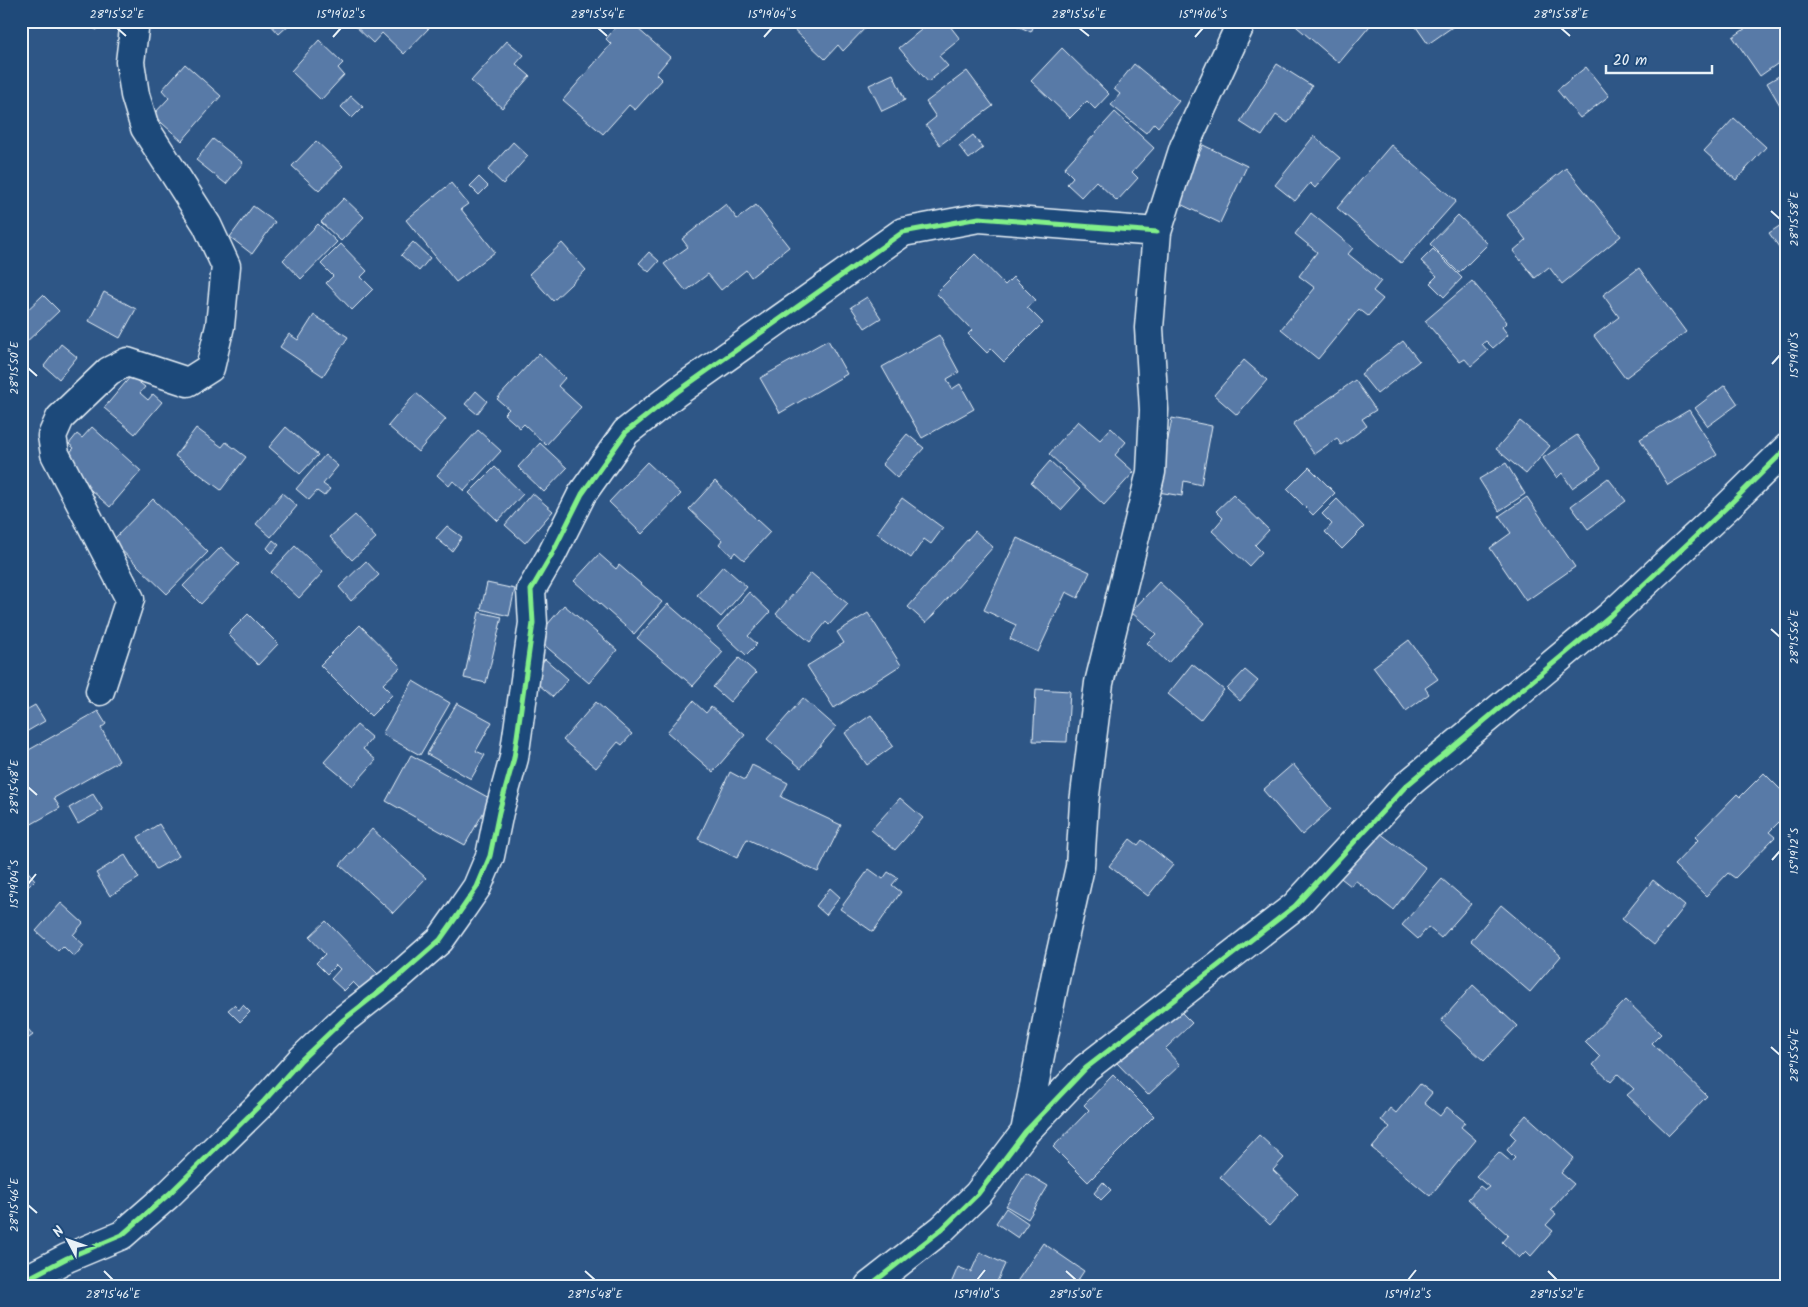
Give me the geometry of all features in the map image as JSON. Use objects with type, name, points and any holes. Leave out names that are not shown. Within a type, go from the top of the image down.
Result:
[{"type":"street","points":[[100,691],[130,598],[55,454],[52,436],[60,418],[109,371],[127,362],[188,382],[210,368],[220,326],[226,266],[207,225],[145,128],[135,96],[130,62],[134,21]]},
{"type":"street","points":[[1025,1132],[1056,974],[1080,867],[1084,803],[1100,682],[1151,472],[1154,410],[1149,328],[1157,232],[1184,147],[1242,21]]},
{"type":"street","points":[[21,1282],[67,1258],[122,1235],[169,1194],[342,1021],[399,976],[440,940],[458,916],[477,887],[490,856],[499,812],[514,758],[533,623],[531,590],[552,554],[582,494],[626,432],[684,387],[903,232],[979,218],[1157,232]]},
{"type":"street","points":[[869,1286],[942,1229],[978,1194],[1025,1132],[1086,1068],[1295,906],[1406,786],[1610,616],[1787,448]]},
{"type":"building","points":[[78,21],[101,21],[97,30]]},
{"type":"building","points":[[270,21],[289,21],[291,23],[279,34],[269,23]]},
{"type":"building","points":[[350,21],[424,21],[430,27],[404,54],[382,33],[373,43]]},
{"type":"building","points":[[583,21],[597,21],[591,28]]},
{"type":"building","points":[[621,21],[629,21],[670,57],[656,74],[662,80],[635,110],[629,105],[603,134],[563,100],[611,44],[606,39]]},
{"type":"building","points":[[785,21],[867,21],[869,24],[843,51],[838,45],[825,59]]},
{"type":"building","points":[[908,21],[919,21],[914,27]]},
{"type":"building","points":[[932,21],[946,21],[960,39],[939,56],[948,66],[928,82],[899,48]]},
{"type":"building","points":[[1007,21],[1036,21],[1031,32]]},
{"type":"building","points":[[1290,21],[1374,21],[1339,63]]},
{"type":"building","points":[[1412,21],[1461,21],[1428,44]]},
{"type":"building","points":[[1756,21],[1787,21],[1787,57],[1760,76],[1733,37]]},
{"type":"building","points":[[319,40],[343,63],[338,68],[344,75],[321,100],[291,71]]},
{"type":"building","points":[[507,41],[524,55],[516,64],[530,76],[502,108],[471,81]]},
{"type":"building","points":[[1062,48],[1109,94],[1095,109],[1087,101],[1070,118],[1031,81]]},
{"type":"building","points":[[185,64],[221,96],[182,141],[153,115],[169,98],[162,90]]},
{"type":"building","points":[[1134,64],[1179,101],[1158,127],[1154,123],[1146,133],[1111,105],[1120,94],[1114,89]]},
{"type":"building","points":[[1277,64],[1312,86],[1288,123],[1276,115],[1262,136],[1240,122]]},
{"type":"building","points":[[1586,67],[1609,96],[1580,118],[1557,90]]},
{"type":"building","points":[[967,71],[993,106],[940,145],[926,125],[936,117],[926,102]]},
{"type":"building","points":[[1787,71],[1787,117],[1767,83]]},
{"type":"building","points":[[893,74],[905,100],[882,111],[869,85]]},
{"type":"building","points":[[351,96],[363,107],[352,118],[341,107]]},
{"type":"building","points":[[1115,112],[1154,148],[1132,172],[1138,178],[1117,201],[1096,181],[1081,197],[1067,184],[1073,177],[1064,168]]},
{"type":"building","points":[[1734,118],[1766,147],[1736,180],[1704,151]]},
{"type":"building","points":[[973,135],[983,148],[969,159],[959,146]]},
{"type":"building","points":[[1314,136],[1340,158],[1315,188],[1310,183],[1295,201],[1275,185]]},
{"type":"building","points":[[213,139],[243,163],[226,184],[196,160]]},
{"type":"building","points":[[316,141],[343,166],[319,191],[292,166]]},
{"type":"building","points":[[513,142],[528,156],[503,184],[488,170]]},
{"type":"building","points":[[1203,145],[1247,166],[1220,223],[1176,202]]},
{"type":"building","points":[[1391,145],[1456,201],[1401,263],[1337,208]]},
{"type":"building","points":[[1566,168],[1621,236],[1562,284],[1549,267],[1535,278],[1513,251],[1526,240],[1507,215]]},
{"type":"building","points":[[479,177],[488,186],[479,195],[470,186]]},
{"type":"building","points":[[451,183],[468,204],[461,209],[495,252],[456,282],[406,220]]},
{"type":"building","points":[[344,198],[364,217],[341,241],[321,222]]},
{"type":"building","points":[[726,204],[737,219],[756,205],[789,247],[751,277],[746,270],[721,290],[708,274],[686,291],[664,264],[688,247],[682,239]]},
{"type":"building","points":[[253,206],[275,222],[252,254],[230,237]]},
{"type":"building","points":[[1311,213],[1353,248],[1348,254],[1381,281],[1373,291],[1383,299],[1368,316],[1359,309],[1318,359],[1281,329],[1315,288],[1299,276],[1317,252],[1295,234]]},
{"type":"building","points":[[1458,215],[1488,244],[1459,273],[1430,244]]},
{"type":"building","points":[[1787,221],[1787,252],[1784,254],[1769,233]]},
{"type":"building","points":[[318,224],[337,242],[301,279],[283,260]]},
{"type":"building","points":[[413,242],[430,258],[419,271],[401,255]]},
{"type":"building","points":[[562,243],[586,270],[553,301],[529,274]]},
{"type":"building","points":[[341,244],[367,271],[361,277],[373,289],[352,310],[326,283],[333,276],[321,264]]},
{"type":"building","points":[[1433,249],[1462,278],[1444,297],[1430,283],[1437,276],[1421,261]]},
{"type":"building","points":[[649,252],[659,261],[649,272],[639,263]]},
{"type":"building","points":[[975,254],[1005,285],[1013,277],[1036,300],[1027,307],[1043,323],[1004,362],[991,349],[987,353],[968,334],[972,330],[936,293]]},
{"type":"building","points":[[1639,268],[1686,332],[1625,378],[1594,336],[1619,317],[1603,295]]},
{"type":"building","points":[[1472,281],[1507,322],[1502,327],[1508,335],[1493,348],[1486,341],[1482,344],[1488,351],[1471,366],[1465,359],[1460,362],[1425,321]]},
{"type":"building","points":[[104,292],[136,309],[120,338],[89,321]]},
{"type":"building","points":[[43,295],[59,311],[21,347],[21,316]]},
{"type":"building","points":[[867,297],[881,318],[865,328],[851,307]]},
{"type":"building","points":[[314,315],[348,337],[323,376],[280,347],[289,334],[298,340]]},
{"type":"building","points":[[939,335],[959,372],[947,379],[952,389],[960,384],[974,409],[922,438],[882,367]]},
{"type":"building","points":[[828,340],[847,374],[780,413],[760,378]]},
{"type":"building","points":[[1403,341],[1419,361],[1377,394],[1361,374]]},
{"type":"building","points":[[61,344],[77,357],[59,379],[44,366]]},
{"type":"building","points":[[539,353],[565,378],[558,386],[581,407],[546,445],[524,424],[520,428],[504,414],[509,409],[497,399]]},
{"type":"building","points":[[1244,360],[1267,380],[1237,415],[1214,395]]},
{"type":"building","points":[[131,376],[145,387],[140,393],[148,400],[153,394],[162,402],[135,434],[104,408]]},
{"type":"building","points":[[1355,380],[1376,410],[1362,419],[1367,426],[1341,445],[1337,438],[1314,454],[1293,424]]},
{"type":"building","points":[[1725,385],[1738,404],[1708,426],[1695,408]]},
{"type":"building","points":[[476,391],[487,401],[477,414],[465,404]]},
{"type":"building","points":[[416,393],[446,419],[418,452],[388,426]]},
{"type":"building","points":[[1689,410],[1717,455],[1668,485],[1640,439]]},
{"type":"building","points":[[1172,418],[1212,426],[1201,485],[1184,481],[1182,496],[1158,492]]},
{"type":"building","points":[[1078,421],[1100,440],[1111,428],[1126,442],[1115,455],[1134,472],[1104,505],[1049,454]]},
{"type":"building","points":[[1520,421],[1550,446],[1526,474],[1496,449]]},
{"type":"building","points":[[92,427],[141,471],[110,507],[73,474],[63,460],[74,448],[69,444],[77,434],[82,438]]},
{"type":"building","points":[[286,427],[318,455],[300,474],[269,447]]},
{"type":"building","points":[[196,428],[222,447],[226,442],[246,457],[221,490],[175,456]]},
{"type":"building","points":[[478,430],[501,451],[464,491],[453,481],[449,486],[437,475]]},
{"type":"building","points":[[907,434],[924,448],[897,478],[882,464]]},
{"type":"building","points":[[1577,435],[1601,468],[1572,488],[1562,473],[1557,478],[1543,458]]},
{"type":"building","points":[[540,443],[567,468],[544,492],[518,467]]},
{"type":"building","points":[[325,455],[338,466],[323,484],[330,489],[324,496],[317,491],[309,500],[296,489]]},
{"type":"building","points":[[1050,461],[1080,489],[1061,510],[1031,483]]},
{"type":"building","points":[[647,462],[681,494],[642,534],[609,502]]},
{"type":"building","points":[[1506,463],[1525,494],[1499,511],[1479,479]]},
{"type":"building","points":[[495,467],[523,494],[498,521],[469,493]]},
{"type":"building","points":[[1309,467],[1335,493],[1313,515],[1287,489]]},
{"type":"building","points":[[1608,478],[1626,501],[1588,529],[1571,506]]},
{"type":"building","points":[[715,481],[770,532],[744,560],[735,552],[732,556],[719,544],[722,540],[689,509]]},
{"type":"building","points":[[282,493],[297,506],[271,537],[256,524]]},
{"type":"building","points":[[532,493],[553,511],[525,543],[505,525]]},
{"type":"building","points":[[1233,495],[1269,530],[1255,545],[1262,552],[1249,566],[1212,531],[1223,518],[1216,511]]},
{"type":"building","points":[[1527,497],[1575,567],[1526,601],[1490,548],[1511,533],[1499,516]]},
{"type":"building","points":[[902,498],[943,528],[931,544],[924,539],[911,558],[877,533]]},
{"type":"building","points":[[153,499],[208,552],[167,594],[112,541]]},
{"type":"building","points":[[1337,499],[1364,527],[1342,549],[1325,532],[1332,524],[1322,514]]},
{"type":"building","points":[[355,515],[376,538],[352,560],[330,537]]},
{"type":"building","points":[[447,526],[462,537],[452,551],[436,538]]},
{"type":"building","points":[[975,531],[993,547],[926,623],[908,607]]},
{"type":"building","points":[[1017,538],[1090,572],[1078,598],[1066,592],[1038,652],[1010,639],[1016,625],[984,610]]},
{"type":"building","points":[[273,540],[279,545],[272,553],[267,548]]},
{"type":"building","points":[[295,546],[323,572],[299,598],[271,572]]},
{"type":"building","points":[[221,547],[239,564],[201,604],[183,586]]},
{"type":"building","points":[[599,554],[616,569],[619,565],[662,602],[634,634],[574,581]]},
{"type":"building","points":[[366,561],[379,575],[351,601],[339,587]]},
{"type":"building","points":[[723,566],[747,587],[721,617],[697,595]]},
{"type":"building","points":[[811,573],[848,604],[829,625],[826,622],[810,642],[776,614]]},
{"type":"building","points":[[1159,582],[1204,623],[1168,663],[1147,643],[1156,634],[1131,612]]},
{"type":"building","points":[[487,583],[515,589],[509,616],[481,609]]},
{"type":"building","points":[[749,592],[770,612],[748,636],[757,644],[746,655],[717,628]]},
{"type":"building","points":[[668,604],[723,652],[693,686],[637,638]]},
{"type":"building","points":[[564,605],[617,650],[589,683],[536,638]]},
{"type":"building","points":[[479,612],[502,617],[486,683],[464,678]]},
{"type":"building","points":[[868,613],[901,665],[834,708],[807,666],[844,643],[837,632]]},
{"type":"building","points":[[248,614],[278,644],[258,665],[228,634]]},
{"type":"building","points":[[360,625],[401,667],[383,684],[393,694],[371,716],[320,665]]},
{"type":"building","points":[[1409,640],[1438,679],[1425,688],[1429,694],[1406,711],[1373,667]]},
{"type":"building","points":[[739,658],[756,673],[730,702],[713,687]]},
{"type":"building","points":[[545,659],[568,679],[553,697],[530,677]]},
{"type":"building","points":[[1192,664],[1224,690],[1200,720],[1168,694]]},
{"type":"building","points":[[1245,670],[1258,681],[1240,701],[1227,689]]},
{"type":"building","points":[[413,681],[450,703],[420,755],[382,734]]},
{"type":"building","points":[[1036,689],[1070,691],[1067,742],[1033,741]]},
{"type":"building","points":[[803,698],[836,727],[801,768],[767,739]]},
{"type":"building","points":[[693,701],[706,713],[711,707],[745,735],[713,772],[667,732]]},
{"type":"building","points":[[596,702],[632,734],[622,745],[618,742],[596,768],[563,740]]},
{"type":"building","points":[[457,703],[492,722],[476,751],[485,755],[471,779],[427,754]]},
{"type":"building","points":[[35,705],[45,721],[26,732],[21,725],[21,713]]},
{"type":"building","points":[[98,711],[106,724],[101,728],[119,761],[54,798],[60,808],[21,830],[21,741],[27,751]]},
{"type":"building","points":[[871,715],[893,746],[867,765],[845,733]]},
{"type":"building","points":[[357,725],[372,738],[363,749],[376,760],[353,786],[324,762]]},
{"type":"building","points":[[411,755],[491,799],[465,845],[386,801]]},
{"type":"building","points":[[1293,764],[1331,809],[1302,835],[1263,790]]},
{"type":"building","points":[[752,765],[788,783],[781,797],[841,825],[818,872],[747,839],[737,858],[698,839],[730,772],[745,780]]},
{"type":"building","points":[[1764,773],[1787,796],[1787,814],[1769,832],[1775,837],[1735,878],[1728,873],[1706,896],[1674,865],[1698,840],[1695,837],[1737,794],[1740,797]]},
{"type":"building","points":[[93,794],[103,810],[78,824],[69,808]]},
{"type":"building","points":[[900,798],[923,818],[895,850],[871,830]]},
{"type":"building","points":[[159,824],[179,856],[156,869],[138,837]]},
{"type":"building","points":[[372,829],[426,878],[393,913],[340,865]]},
{"type":"building","points":[[1380,833],[1426,868],[1393,910],[1355,880],[1351,886],[1337,875],[1355,851],[1362,856]]},
{"type":"building","points":[[1130,839],[1138,845],[1142,840],[1173,865],[1148,896],[1109,866]]},
{"type":"building","points":[[125,855],[139,878],[110,896],[96,873]]},
{"type":"building","points":[[24,867],[35,880],[21,894],[21,870]]},
{"type":"building","points":[[869,869],[883,879],[888,872],[898,878],[892,885],[901,892],[873,932],[840,909]]},
{"type":"building","points":[[1442,879],[1471,904],[1441,938],[1428,927],[1418,939],[1402,925]]},
{"type":"building","points":[[1653,880],[1685,906],[1654,945],[1622,919]]},
{"type":"building","points":[[830,888],[840,897],[826,915],[816,906]]},
{"type":"building","points":[[61,903],[83,923],[73,935],[84,945],[74,957],[63,946],[58,951],[36,931]]},
{"type":"building","points":[[1501,905],[1561,956],[1530,992],[1471,941]]},
{"type":"building","points":[[326,921],[379,975],[363,992],[353,982],[344,991],[331,979],[340,969],[336,965],[327,974],[316,963],[325,954],[309,937]]},
{"type":"building","points":[[1473,985],[1517,1026],[1484,1061],[1441,1021]]},
{"type":"building","points":[[1626,1000],[1661,1034],[1652,1043],[1707,1096],[1669,1135],[1627,1095],[1634,1089],[1618,1074],[1611,1082],[1593,1065],[1600,1057],[1585,1042]]},
{"type":"building","points":[[1173,1004],[1192,1023],[1165,1049],[1180,1065],[1148,1095],[1114,1060]]},
{"type":"building","points":[[234,1005],[239,1010],[243,1005],[250,1012],[240,1022],[228,1010]]},
{"type":"building","points":[[23,1023],[33,1035],[22,1043],[21,1024]]},
{"type":"building","points":[[1113,1075],[1154,1116],[1088,1182],[1053,1147],[1089,1110],[1084,1105]]},
{"type":"building","points":[[1420,1084],[1432,1093],[1424,1103],[1440,1116],[1447,1107],[1465,1122],[1461,1127],[1476,1140],[1430,1196],[1372,1148],[1390,1127],[1381,1120],[1390,1108],[1396,1113]]},
{"type":"building","points":[[1526,1115],[1574,1158],[1561,1173],[1574,1184],[1551,1210],[1556,1214],[1546,1225],[1553,1231],[1531,1256],[1526,1251],[1519,1258],[1502,1242],[1508,1235],[1468,1199],[1480,1186],[1485,1190],[1489,1187],[1476,1176],[1499,1152],[1511,1162],[1515,1158],[1507,1150],[1516,1139],[1510,1133]]},
{"type":"building","points":[[1259,1135],[1284,1158],[1273,1170],[1298,1194],[1270,1225],[1220,1177]]},
{"type":"building","points":[[1026,1173],[1048,1186],[1028,1219],[1006,1206]]},
{"type":"building","points":[[1103,1182],[1111,1190],[1101,1200],[1094,1193]]},
{"type":"building","points":[[1006,1208],[1028,1223],[1018,1238],[996,1223]]},
{"type":"building","points":[[1043,1243],[1084,1271],[1074,1286],[1014,1286]]},
{"type":"building","points":[[980,1252],[1005,1264],[995,1286],[950,1286],[958,1267],[971,1272]]},
{"type":"cycle path","points":[[21,1282],[67,1258],[122,1235],[169,1194],[342,1021],[399,976],[440,940],[477,887],[490,856],[499,812],[514,758],[533,623],[531,590],[552,554],[582,494],[626,432],[677,392],[903,232],[979,218],[1157,232]]},
{"type":"cycle path","points":[[869,1286],[942,1229],[978,1194],[1025,1132],[1086,1068],[1295,906],[1406,786],[1610,616],[1787,448]]}]
